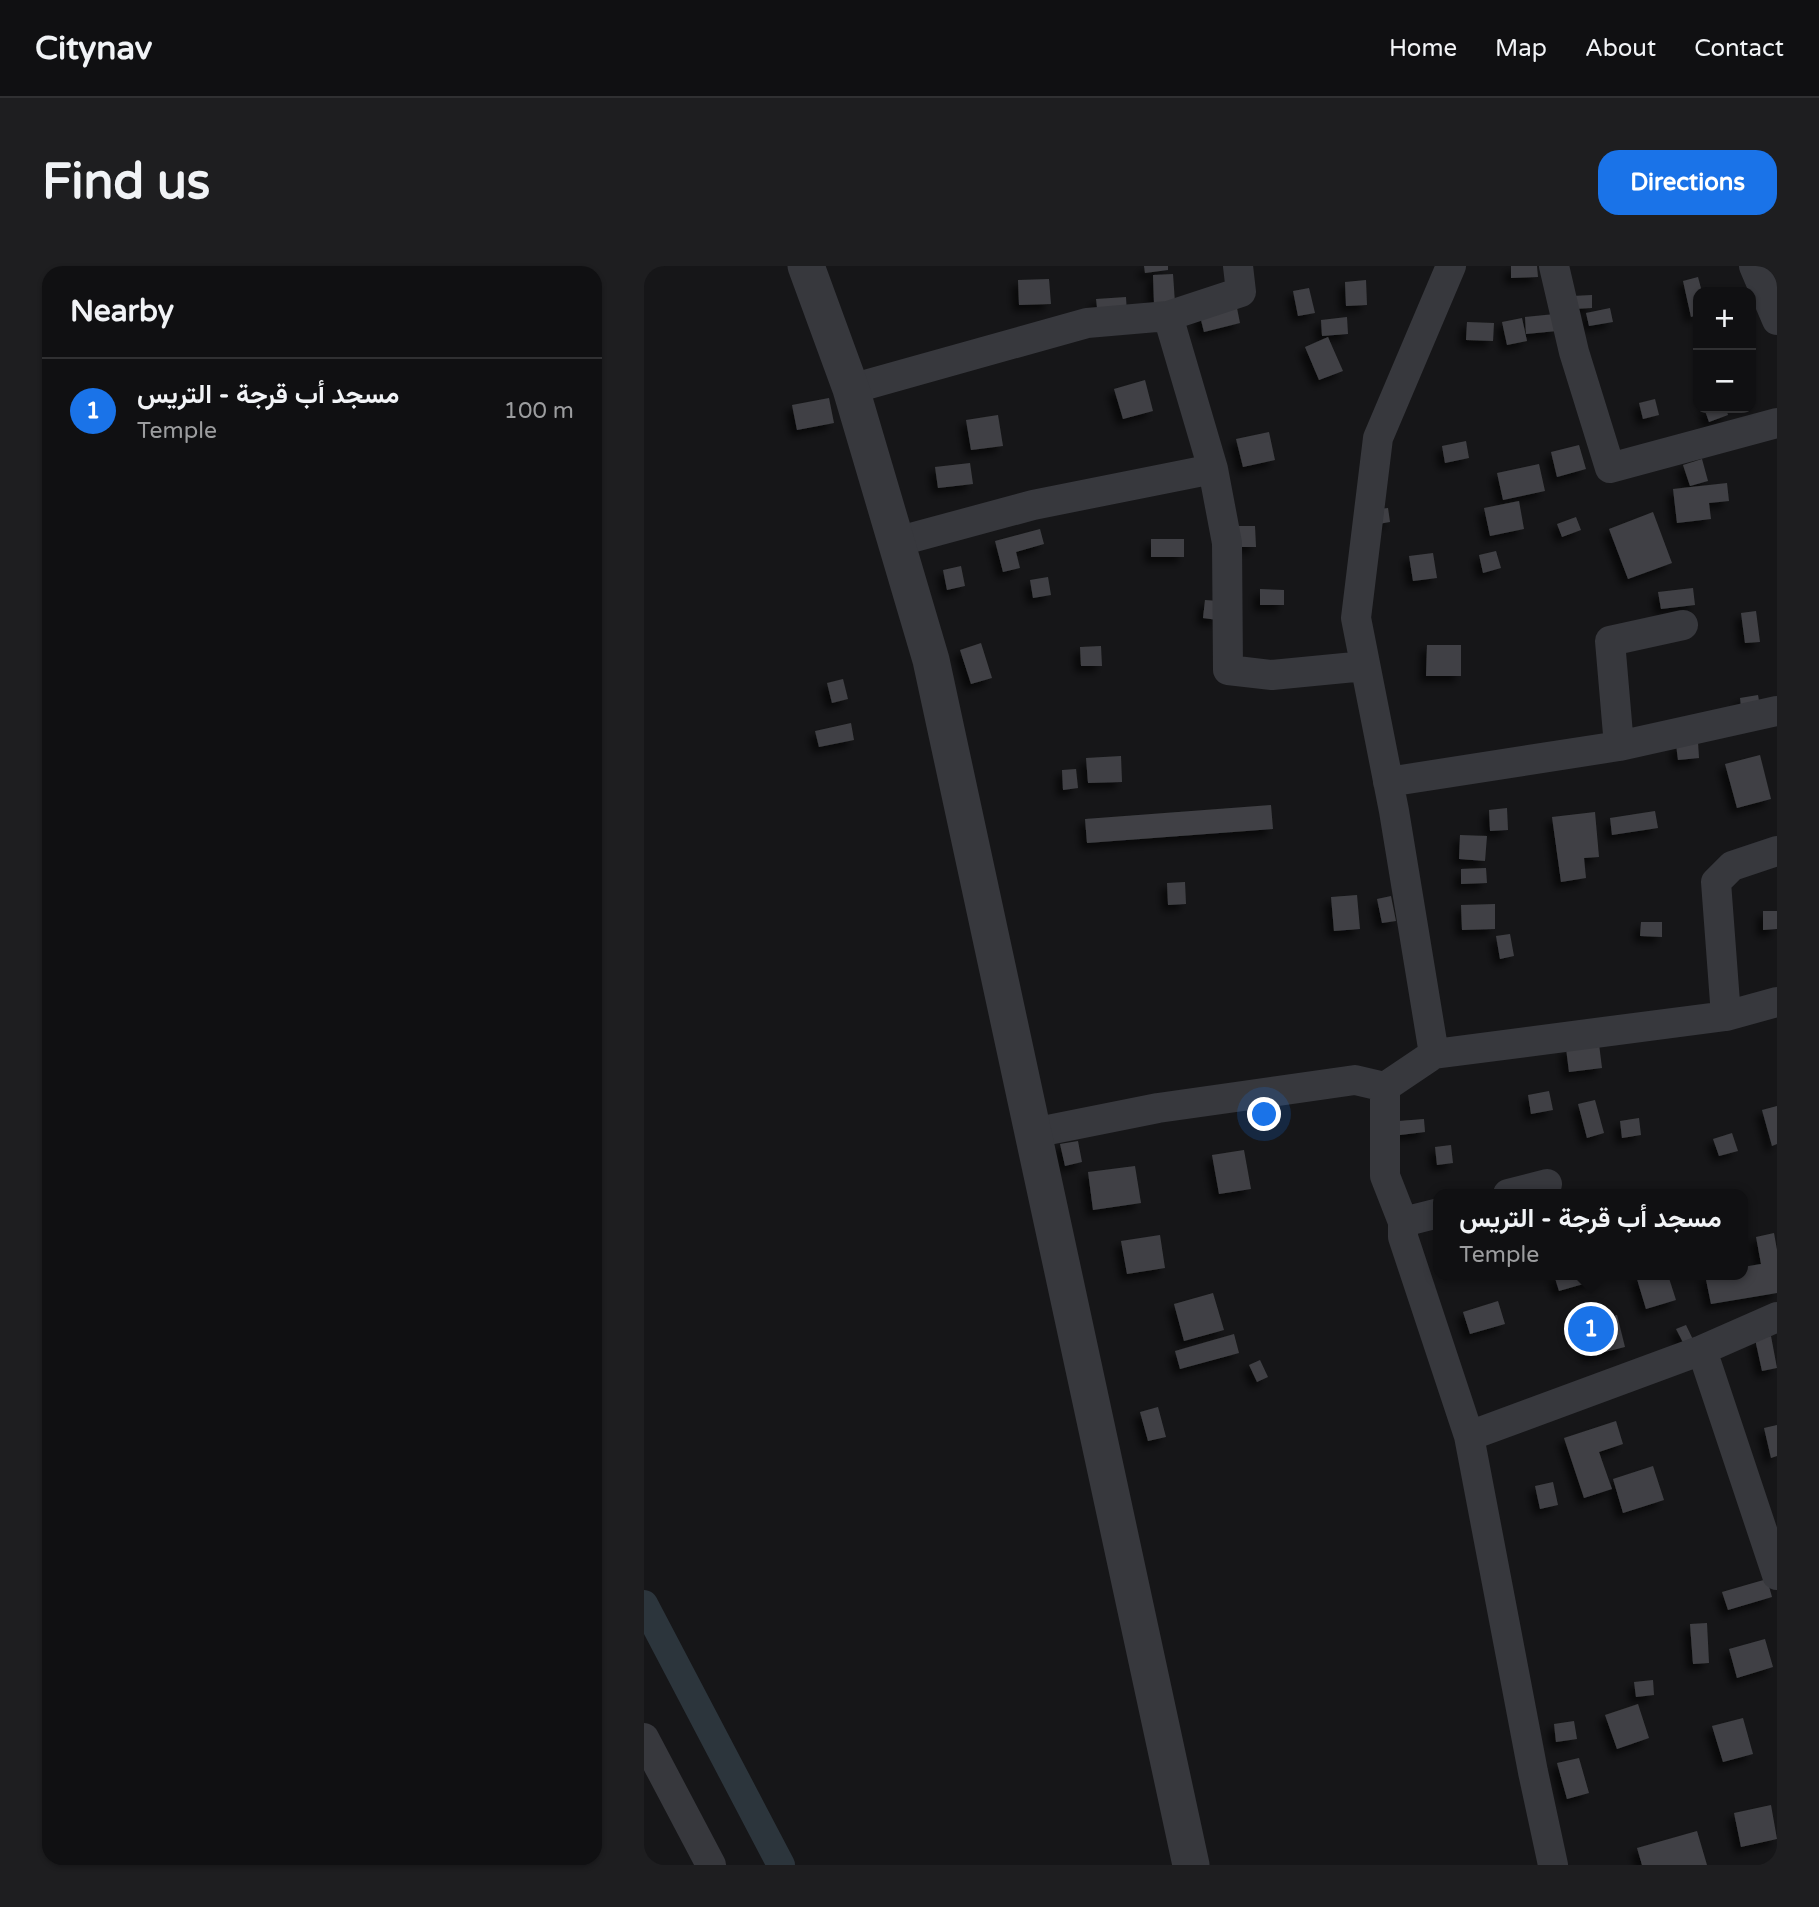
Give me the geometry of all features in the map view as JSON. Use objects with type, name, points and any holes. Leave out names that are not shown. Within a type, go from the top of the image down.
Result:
[{"type":"street","points":[[807,266],[851,388],[931,660],[1191,1865]]},
{"type":"street","points":[[851,388],[1087,323],[1168,316],[1241,292],[1238,266]]},
{"type":"street","points":[[1434,1054],[1388,782],[1356,618],[1378,438],[1451,266]]},
{"type":"street","points":[[1554,266],[1574,352],[1610,468],[1777,422]]},
{"type":"street","points":[[1754,266],[1777,320]]},
{"type":"street","points":[[1168,316],[1213,468],[1227,543],[1228,670],[1272,675],[1366,666]]},
{"type":"street","points":[[896,542],[1033,505],[1213,468]]},
{"type":"street","points":[[1619,747],[1610,641],[1684,625]]},
{"type":"street","points":[[1388,782],[1619,747],[1777,711]]},
{"type":"street","points":[[1726,1016],[1716,882],[1732,866],[1777,851]]},
{"type":"street","points":[[1033,1133],[1158,1108],[1355,1080],[1385,1087],[1434,1054],[1726,1016],[1777,1002]]},
{"type":"street","points":[[1385,1087],[1385,1177],[1404,1222],[1404,1237],[1469,1436],[1553,1865]]},
{"type":"street","points":[[1528,1189],[1547,1184]]},
{"type":"street","points":[[1404,1222],[1433,1215]]},
{"type":"street","points":[[1469,1436],[1702,1350],[1777,1317]]},
{"type":"street","points":[[1702,1350],[1777,1575]]},
{"type":"street","points":[[644,1738],[711,1865]]},
{"type":"building","points":[[1144,266],[1168,266],[1168,270],[1145,273]]},
{"type":"building","points":[[1511,266],[1537,266],[1538,277],[1511,278]]},
{"type":"building","points":[[1173,274],[1175,303],[1154,304],[1153,275]]},
{"type":"building","points":[[1698,277],[1701,287],[1693,287],[1691,317],[1683,281]]},
{"type":"building","points":[[1049,279],[1051,304],[1019,305],[1018,280]]},
{"type":"building","points":[[1366,280],[1367,305],[1346,306],[1345,282]]},
{"type":"building","points":[[1309,288],[1315,313],[1298,316],[1293,291]]},
{"type":"building","points":[[1592,295],[1592,308],[1573,309],[1572,296]]},
{"type":"building","points":[[1126,297],[1127,315],[1098,316],[1096,299]]},
{"type":"building","points":[[1236,303],[1240,323],[1204,332],[1199,312]]},
{"type":"building","points":[[1610,308],[1613,322],[1589,326],[1586,313]]},
{"type":"building","points":[[1555,314],[1557,331],[1526,334],[1525,317]]},
{"type":"building","points":[[1347,317],[1348,334],[1322,336],[1321,320]]},
{"type":"building","points":[[1522,318],[1527,341],[1507,345],[1502,322]]},
{"type":"building","points":[[1467,322],[1494,323],[1493,341],[1466,340]]},
{"type":"building","points":[[1328,337],[1343,371],[1319,380],[1305,347]]},
{"type":"building","points":[[1145,380],[1153,411],[1123,419],[1114,389]]},
{"type":"building","points":[[829,398],[834,423],[797,430],[792,405]]},
{"type":"building","points":[[1655,399],[1659,415],[1643,419],[1639,403]]},
{"type":"building","points":[[1706,413],[1727,413],[1728,415],[1709,422]]},
{"type":"building","points":[[998,415],[1003,446],[971,450],[966,420]]},
{"type":"building","points":[[1269,432],[1275,460],[1243,467],[1236,439]]},
{"type":"building","points":[[1466,441],[1469,458],[1445,463],[1442,446]]},
{"type":"building","points":[[1579,445],[1586,469],[1557,477],[1551,452]]},
{"type":"building","points":[[1702,459],[1708,481],[1690,486],[1683,465]]},
{"type":"building","points":[[970,463],[973,484],[938,488],[935,467]]},
{"type":"building","points":[[1539,464],[1545,491],[1503,500],[1497,473]]},
{"type":"building","points":[[1727,483],[1729,501],[1709,503],[1711,519],[1677,523],[1673,489]]},
{"type":"building","points":[[1519,501],[1524,529],[1490,536],[1484,508]]},
{"type":"building","points":[[1388,508],[1390,522],[1372,525],[1371,510]]},
{"type":"building","points":[[1653,512],[1672,563],[1628,579],[1609,529]]},
{"type":"building","points":[[1576,517],[1581,530],[1562,537],[1557,524]]},
{"type":"building","points":[[1237,526],[1255,526],[1256,547],[1237,547]]},
{"type":"building","points":[[1040,529],[1044,544],[1016,552],[1020,568],[1003,572],[995,541]]},
{"type":"building","points":[[1151,539],[1184,539],[1184,557],[1151,557]]},
{"type":"building","points":[[1496,551],[1501,568],[1483,573],[1479,555]]},
{"type":"building","points":[[1433,553],[1437,578],[1413,581],[1409,556]]},
{"type":"building","points":[[961,566],[965,586],[947,590],[943,570]]},
{"type":"building","points":[[1048,577],[1051,595],[1033,598],[1030,580]]},
{"type":"building","points":[[1693,588],[1695,605],[1661,609],[1658,592]]},
{"type":"building","points":[[1260,589],[1284,590],[1284,605],[1260,605]]},
{"type":"building","points":[[1205,600],[1219,601],[1218,620],[1203,618]]},
{"type":"building","points":[[1756,611],[1760,642],[1745,643],[1741,613]]},
{"type":"building","points":[[981,643],[992,678],[971,684],[960,650]]},
{"type":"building","points":[[1427,645],[1461,645],[1461,676],[1426,676]]},
{"type":"building","points":[[1101,646],[1102,666],[1081,666],[1080,647]]},
{"type":"building","points":[[843,679],[848,699],[832,703],[827,683]]},
{"type":"building","points":[[1758,695],[1761,712],[1742,715],[1740,698]]},
{"type":"building","points":[[851,723],[854,740],[819,747],[815,731]]},
{"type":"building","points":[[1698,742],[1699,758],[1678,760],[1676,744]]},
{"type":"building","points":[[1760,755],[1771,799],[1737,808],[1725,764]]},
{"type":"building","points":[[1121,756],[1122,782],[1088,783],[1086,758]]},
{"type":"building","points":[[1076,769],[1078,788],[1063,790],[1062,770]]},
{"type":"building","points":[[1271,805],[1273,829],[1087,843],[1085,819]]},
{"type":"building","points":[[1507,808],[1508,830],[1490,831],[1489,810]]},
{"type":"building","points":[[1655,811],[1658,828],[1612,835],[1610,818]]},
{"type":"building","points":[[1595,812],[1599,857],[1584,858],[1586,878],[1561,882],[1552,817]]},
{"type":"building","points":[[1460,835],[1487,836],[1485,861],[1459,859]]},
{"type":"building","points":[[1486,868],[1487,883],[1461,884],[1461,869]]},
{"type":"building","points":[[1185,882],[1186,904],[1168,905],[1167,883]]},
{"type":"building","points":[[1357,895],[1360,929],[1334,931],[1331,897]]},
{"type":"building","points":[[1391,896],[1396,921],[1382,923],[1377,899]]},
{"type":"building","points":[[1495,904],[1495,929],[1462,930],[1461,905]]},
{"type":"building","points":[[1763,911],[1777,911],[1777,929],[1763,930]]},
{"type":"building","points":[[1641,922],[1662,922],[1662,937],[1640,936]]},
{"type":"building","points":[[1510,934],[1514,956],[1500,959],[1496,936]]},
{"type":"building","points":[[1599,1044],[1602,1068],[1569,1072],[1566,1048]]},
{"type":"building","points":[[1549,1091],[1553,1110],[1531,1114],[1528,1095]]},
{"type":"building","points":[[1595,1100],[1604,1133],[1587,1138],[1578,1104]]},
{"type":"building","points":[[1777,1106],[1777,1144],[1772,1146],[1762,1110]]},
{"type":"building","points":[[1639,1118],[1641,1135],[1622,1138],[1620,1121]]},
{"type":"building","points":[[1424,1119],[1425,1132],[1400,1135],[1398,1121]]},
{"type":"building","points":[[1732,1133],[1738,1151],[1719,1156],[1713,1139]]},
{"type":"building","points":[[1078,1141],[1082,1162],[1065,1166],[1060,1144]]},
{"type":"building","points":[[1451,1145],[1453,1163],[1437,1165],[1435,1147]]},
{"type":"building","points":[[1244,1150],[1251,1189],[1219,1194],[1212,1155]]},
{"type":"building","points":[[1135,1166],[1141,1203],[1093,1210],[1088,1172]]},
{"type":"building","points":[[1774,1233],[1777,1250],[1777,1293],[1711,1304],[1706,1280],[1748,1280],[1748,1266],[1761,1264],[1756,1237]]},
{"type":"building","points":[[1160,1235],[1165,1268],[1127,1274],[1121,1241]]},
{"type":"building","points":[[1556,1280],[1594,1281],[1559,1291]]},
{"type":"building","points":[[1637,1280],[1670,1280],[1676,1300],[1646,1309]]},
{"type":"building","points":[[1213,1293],[1224,1330],[1184,1341],[1174,1304]]},
{"type":"building","points":[[1498,1301],[1505,1324],[1470,1334],[1463,1312]]},
{"type":"building","points":[[1617,1315],[1625,1347],[1588,1356],[1580,1325]]},
{"type":"building","points":[[1686,1325],[1697,1348],[1688,1352],[1676,1329]]},
{"type":"building","points":[[1234,1334],[1239,1353],[1180,1369],[1175,1351]]},
{"type":"building","points":[[1771,1336],[1777,1368],[1762,1371],[1755,1339]]},
{"type":"building","points":[[1260,1360],[1268,1377],[1257,1382],[1249,1365]]},
{"type":"building","points":[[1158,1407],[1166,1437],[1148,1441],[1140,1412]]},
{"type":"building","points":[[1616,1421],[1623,1444],[1599,1452],[1612,1489],[1584,1498],[1564,1438]]},
{"type":"building","points":[[1777,1425],[1777,1456],[1771,1458],[1764,1428]]},
{"type":"building","points":[[1653,1466],[1664,1500],[1623,1513],[1613,1479]]},
{"type":"building","points":[[1553,1482],[1558,1505],[1540,1509],[1535,1486]]},
{"type":"building","points":[[1767,1579],[1772,1597],[1728,1610],[1722,1592]]},
{"type":"building","points":[[1707,1623],[1709,1663],[1693,1664],[1690,1624]]},
{"type":"building","points":[[1765,1639],[1773,1667],[1737,1678],[1729,1649]]},
{"type":"building","points":[[1653,1680],[1654,1695],[1636,1697],[1634,1682]]},
{"type":"building","points":[[1638,1704],[1649,1738],[1617,1749],[1605,1715]]},
{"type":"building","points":[[1743,1718],[1753,1754],[1723,1762],[1712,1726]]},
{"type":"building","points":[[1574,1721],[1577,1739],[1556,1742],[1554,1724]]},
{"type":"building","points":[[1579,1758],[1589,1793],[1567,1799],[1557,1763]]},
{"type":"building","points":[[1771,1805],[1777,1839],[1741,1847],[1734,1813]]},
{"type":"building","points":[[1697,1831],[1707,1865],[1642,1865],[1637,1848]]},
{"type":"waterway","points":[[644,1604],[781,1865]]},
{"type":"place","name":"مسجد أب قرجة - التريس","points":[[1591,1329]]}]
